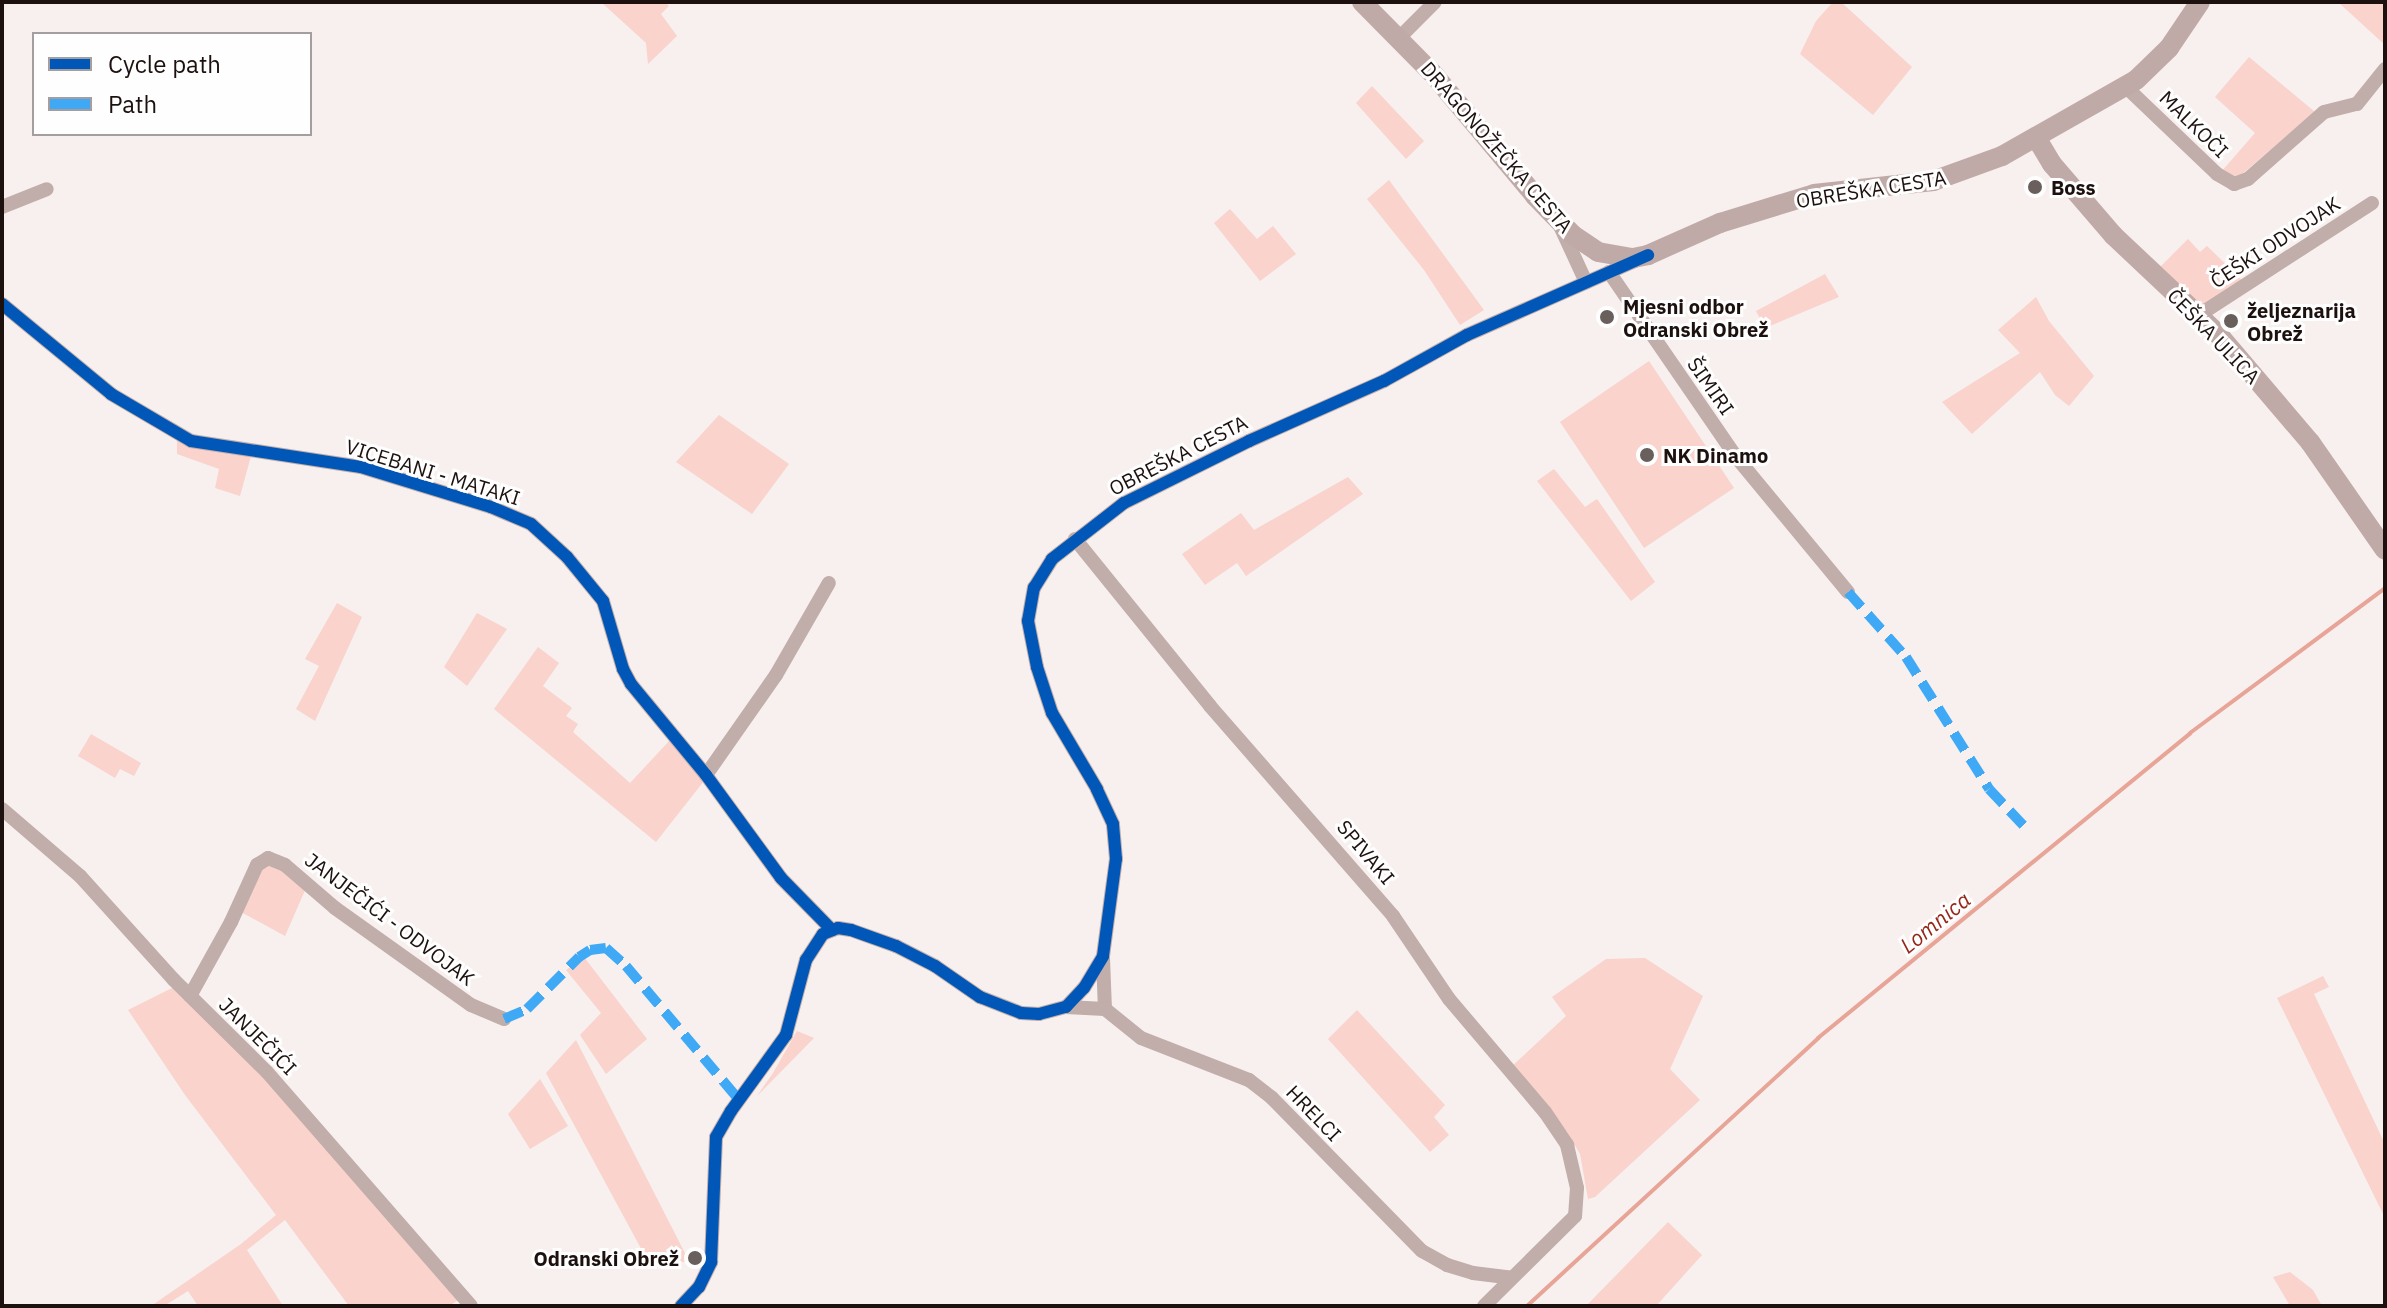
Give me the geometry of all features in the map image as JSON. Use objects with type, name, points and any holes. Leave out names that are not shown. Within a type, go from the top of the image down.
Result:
[{"type":"main road","name":"DRAGONOŽEČKA CESTA","points":[[1362,2],[1400,37],[1558,220],[1579,240],[1598,252],[1626,258],[1648,255]]},
{"type":"main road","name":"OBREŠKA CESTA","points":[[1648,255],[1720,223],[1814,194],[1953,175],[2037,139],[2126,87],[2169,48],[2200,2]]},
{"type":"main road","name":"ČEŠKA ULICA","points":[[2037,139],[2052,164],[2113,235],[2199,315],[2310,442],[2382,547]]},
{"type":"street","points":[[1400,37],[1435,2]]},
{"type":"street","name":"MALKOČI","points":[[2126,87],[2217,174],[2234,184],[2248,179],[2324,112],[2357,104],[2385,69]]},
{"type":"street","points":[[2,207],[47,189]]},
{"type":"street","name":"ČEŠKI ODVOJAK","points":[[2199,315],[2372,203]]},
{"type":"street","points":[[1558,220],[1586,282]]},
{"type":"street","name":"OBREŠKA CESTA","points":[[1066,1007],[1084,988],[1103,956],[1116,859],[1113,824],[1097,789],[1052,713],[1028,621],[1029,604],[1042,573],[1075,539],[1124,503],[1261,435],[1384,381],[1467,335],[1648,255]]},
{"type":"street","name":"ŠIMIRI","points":[[1609,272],[1737,458],[1848,592]]},
{"type":"street","name":"VICEBANI - MATAKI","points":[[2,304],[93,381],[171,432],[191,441],[361,467],[491,507],[531,524],[596,590],[609,615],[626,676],[706,775],[781,878],[832,930]]},
{"type":"street","name":"SPIVAKI","points":[[1075,539],[1210,706],[1365,881],[1465,1019],[1545,1112],[1567,1145],[1574,1164],[1577,1188],[1575,1216],[1512,1278]]},
{"type":"street","points":[[706,775],[776,675],[829,583]]},
{"type":"street","name":"JANJEČIĆI","points":[[2,809],[80,876],[190,996],[277,1083],[471,1306]]},
{"type":"street","name":"JANJEČIĆI - ODVOJAK","points":[[190,996],[257,865],[268,858],[285,865],[335,908],[471,1005],[486,1015],[504,1019]]},
{"type":"street","points":[[681,1306],[699,1287],[711,1262],[716,1137],[786,1035],[806,960],[818,939],[832,930],[851,930],[914,954],[1001,1008],[1039,1014],[1066,1007],[1105,1009],[1103,956]]},
{"type":"street","name":"HRELCI","points":[[1105,1009],[1141,1038],[1232,1072],[1262,1089],[1374,1206],[1432,1258],[1473,1273],[1512,1278]]},
{"type":"street","points":[[1484,1306],[1512,1278]]},
{"type":"shaded area","points":[[601,2],[665,2],[669,6],[661,14],[677,36],[648,64],[646,43]]},
{"type":"shaded area","points":[[1833,2],[1841,2],[1912,67],[1873,115],[1800,54],[1816,21]]},
{"type":"shaded area","points":[[2338,2],[2385,3],[2385,45]]},
{"type":"shaded area","points":[[2249,57],[2315,112],[2235,180],[2221,172],[2255,133],[2215,97]]},
{"type":"shaded area","points":[[1372,86],[1424,141],[1406,159],[1356,103]]},
{"type":"shaded area","points":[[1389,180],[1484,310],[1460,325],[1424,270],[1367,199]]},
{"type":"shaded area","points":[[1230,209],[1257,239],[1273,226],[1296,254],[1260,281],[1214,223]]},
{"type":"shaded area","points":[[2188,239],[2200,252],[2207,246],[2243,281],[2201,306],[2158,269]]},
{"type":"shaded area","points":[[1825,274],[1839,297],[1765,328],[1756,311]]},
{"type":"shaded area","points":[[2036,297],[2049,321],[2094,376],[2069,406],[2055,395],[2040,372],[1972,434],[1942,402],[2020,353],[1998,330]]},
{"type":"shaded area","name":"NK Dinamo","points":[[1649,361],[1734,488],[1644,548],[1560,422]]},
{"type":"shaded area","points":[[719,415],[789,464],[752,514],[676,462]]},
{"type":"shaded area","points":[[177,439],[251,456],[240,496],[215,488],[219,469],[177,454]]},
{"type":"shaded area","points":[[1554,469],[1585,507],[1597,499],[1655,582],[1631,601],[1537,481]]},
{"type":"shaded area","points":[[1348,477],[1363,494],[1246,576],[1237,563],[1205,585],[1182,554],[1241,513],[1254,530]]},
{"type":"shaded area","points":[[337,603],[362,617],[315,721],[296,709],[319,666],[305,659]]},
{"type":"shaded area","points":[[477,613],[507,629],[467,686],[444,667]]},
{"type":"shaded area","points":[[538,647],[559,663],[543,686],[572,708],[566,716],[578,724],[573,732],[630,783],[671,739],[704,781],[656,842],[494,709]]},
{"type":"shaded area","points":[[91,734],[141,763],[134,776],[120,769],[115,778],[78,756]]},
{"type":"shaded area","points":[[272,862],[306,888],[285,936],[241,912],[262,866]]},
{"type":"shaded area","points":[[584,957],[647,1039],[606,1074],[580,1035],[601,1013],[566,970]]},
{"type":"shaded area","points":[[1645,958],[1703,996],[1670,1069],[1700,1100],[1595,1197],[1588,1199],[1580,1154],[1567,1132],[1510,1068],[1566,1016],[1552,997],[1606,959]]},
{"type":"shaded area","points":[[2323,976],[2329,987],[2314,994],[2385,1144],[2385,1218],[2277,998]]},
{"type":"shaded area","points":[[174,987],[261,1072],[460,1299],[449,1306],[349,1306],[285,1220],[247,1250],[283,1306],[198,1306],[188,1291],[164,1306],[151,1306],[241,1244],[276,1215],[185,1095],[128,1010]]},
{"type":"shaded area","points":[[1357,1010],[1445,1105],[1434,1117],[1449,1135],[1430,1152],[1328,1039]]},
{"type":"shaded area","points":[[797,1031],[814,1038],[757,1096],[773,1073]]},
{"type":"shaded area","points":[[576,1040],[689,1261],[651,1267],[546,1073]]},
{"type":"shaded area","points":[[540,1079],[568,1126],[530,1149],[508,1114]]},
{"type":"shaded area","points":[[1668,1222],[1702,1255],[1656,1306],[1586,1306]]},
{"type":"shaded area","points":[[2290,1272],[2313,1290],[2322,1306],[2290,1306],[2273,1277]]},
{"type":"waterway","name":"Lomnica","points":[[1527,1306],[1818,1038],[2190,733],[2385,588]]},
{"type":"marked path","points":[[1848,592],[1906,657],[1989,789],[2023,825]]},
{"type":"marked path","points":[[504,1019],[527,1009],[579,957],[590,950],[606,948],[626,966],[740,1101]]},
{"type":"cycle path","points":[[681,1306],[699,1287],[711,1262],[716,1137],[786,1035],[806,960],[823,934],[838,928],[851,930],[896,946],[935,966],[980,997],[1021,1013],[1039,1014],[1066,1007],[1084,988],[1103,956],[1116,859],[1113,824],[1097,789],[1052,713],[1037,667],[1028,621],[1034,588],[1052,559],[1124,503],[1249,441],[1384,381],[1467,335],[1648,255]]},
{"type":"cycle path","points":[[2,304],[111,394],[191,441],[361,467],[491,507],[531,524],[567,557],[603,601],[623,669],[631,684],[706,775],[781,878],[832,930]]},
{"type":"place","name":"Boss","points":[[2035,187]]},
{"type":"place","name":"Mjesni odbor Odranski Obrež","points":[[1607,317]]},
{"type":"place","name":"željeznarija Obrež","points":[[2231,321]]},
{"type":"place","name":"NK Dinamo","points":[[1647,455]]},
{"type":"place","name":"Odranski Obrež","points":[[695,1258]]}]
